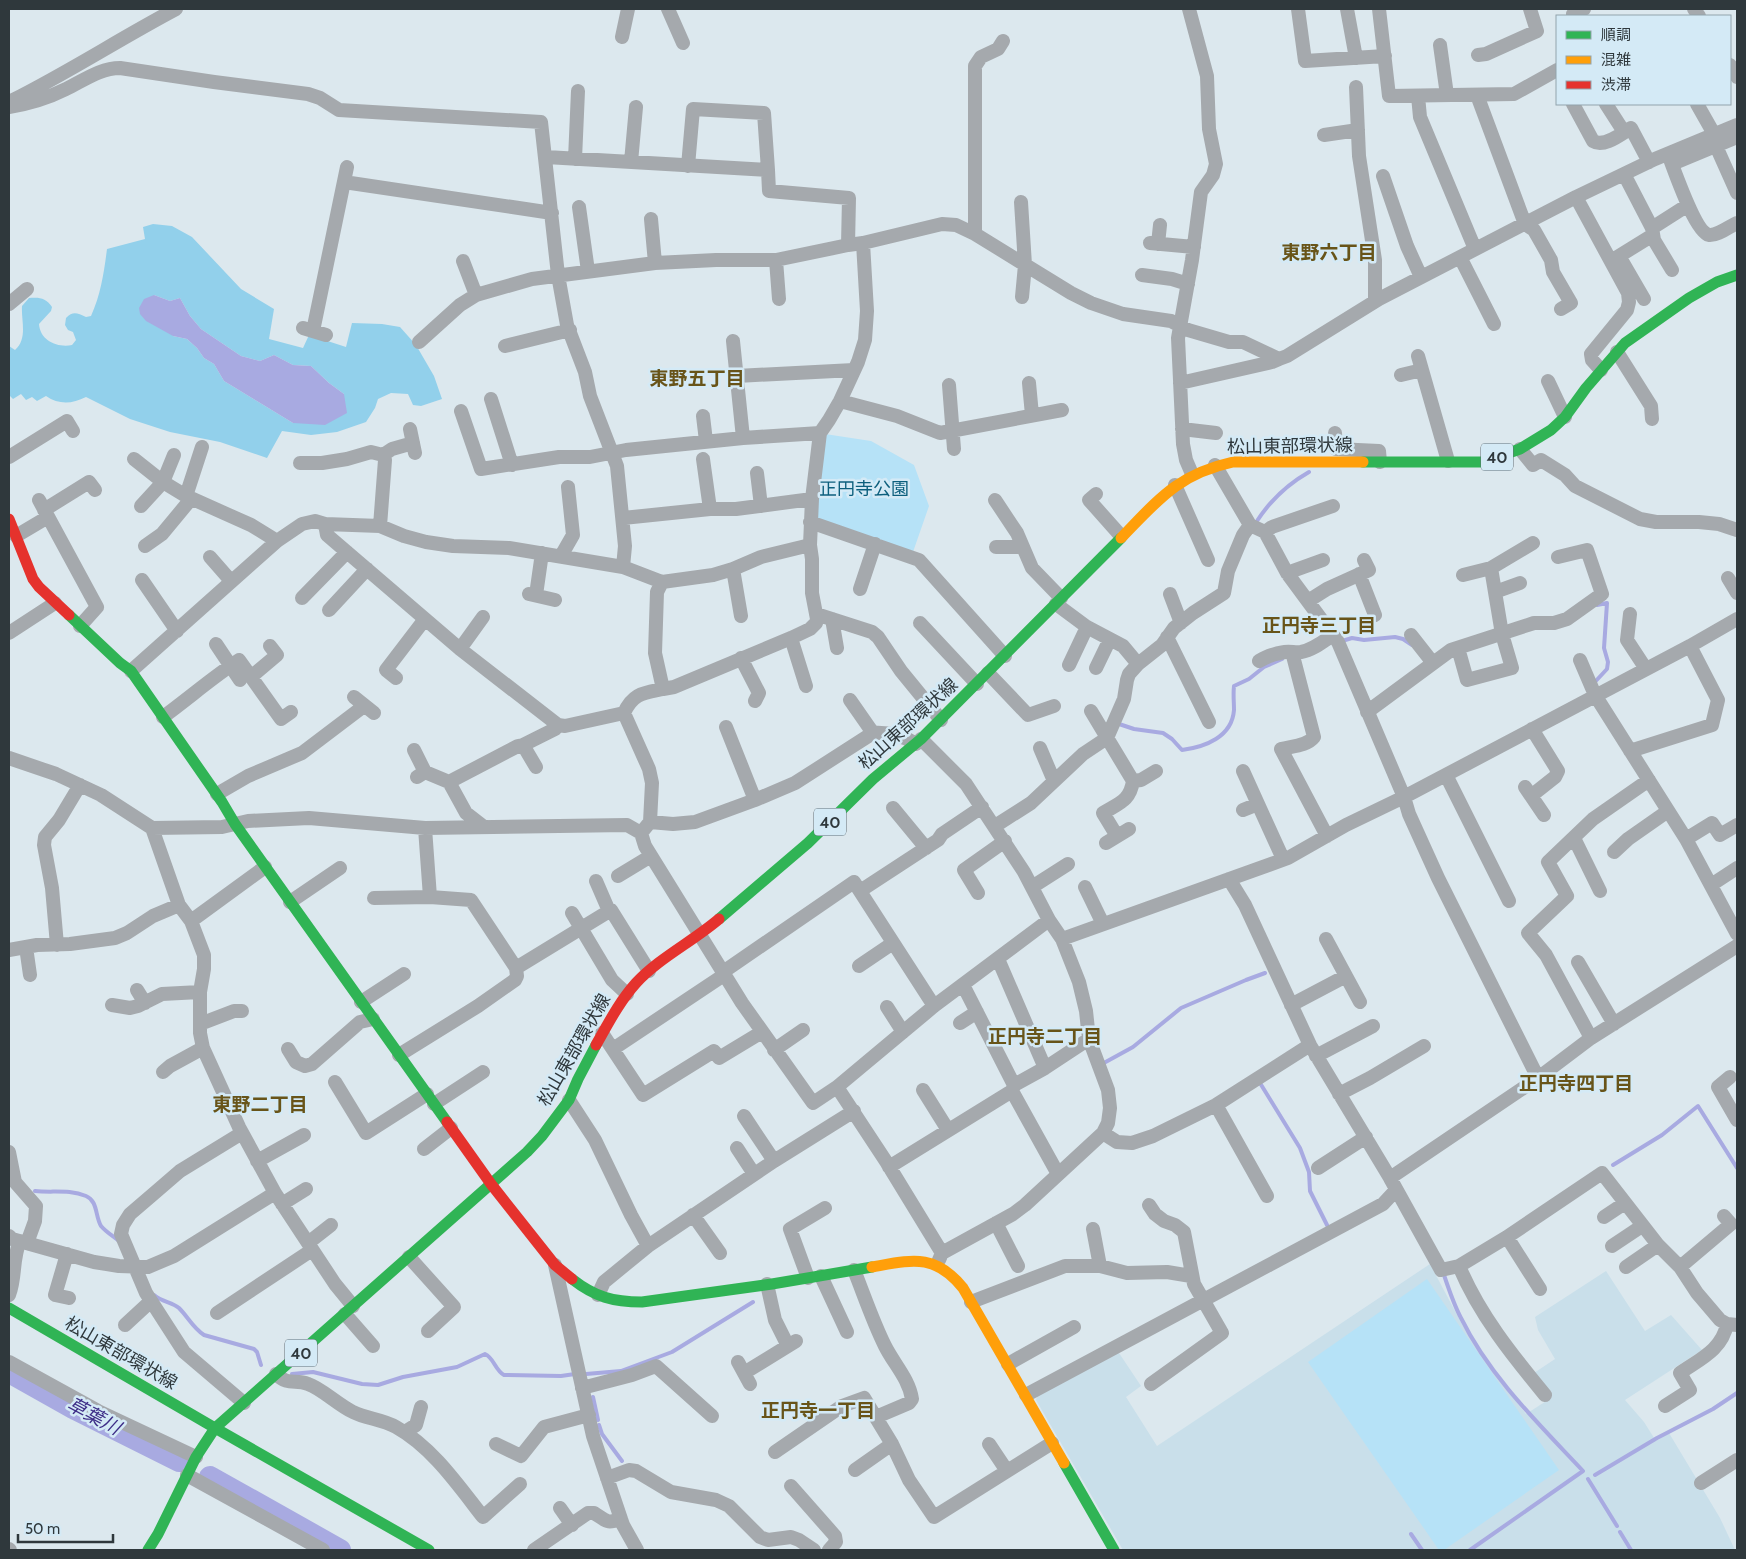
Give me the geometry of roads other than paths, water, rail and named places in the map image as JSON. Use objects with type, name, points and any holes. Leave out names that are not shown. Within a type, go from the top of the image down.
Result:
[{"type":"main road","name":"松山東部環状線","points":[[148,1550],[158,1534],[196,1457],[215,1428],[527,1152],[542,1136],[568,1100],[612,1016],[627,994],[649,971],[699,935],[808,843],[873,779],[918,742],[1156,501],[1175,485],[1192,474],[1215,465],[1232,462],[1483,462],[1520,450],[1551,430],[1565,417],[1586,388],[1625,343],[1689,298],[1717,282],[1737,275]]},
{"type":"main road","points":[[12,530],[33,579],[55,603],[131,671],[217,794],[235,824],[373,1019],[491,1184],[555,1265],[583,1287],[598,1295],[621,1302],[642,1302],[902,1262],[940,1259],[971,1302],[1008,1364],[1108,1548]]},
{"type":"main road","name":"松山東部環状線","points":[[9,1308],[215,1428]]},
{"type":"main road","points":[[215,1428],[429,1550]]},
{"type":"street","points":[[9,103],[52,81],[120,39],[176,9]]},
{"type":"street","points":[[622,37],[628,9]]},
{"type":"street","points":[[668,9],[683,43]]},
{"type":"street","points":[[1189,9],[1207,76],[1207,112],[1216,164],[1213,175],[1201,192],[1194,248],[1178,338],[1182,429],[1186,460],[1192,474]]},
{"type":"street","points":[[1298,9],[1305,61],[1385,56]]},
{"type":"street","points":[[1347,9],[1356,58]]},
{"type":"street","points":[[1380,9],[1389,96],[1514,94],[1556,73]]},
{"type":"street","points":[[1478,55],[1486,54],[1537,31],[1530,9]]},
{"type":"street","points":[[975,234],[975,66],[981,57],[998,49],[1003,41]]},
{"type":"street","points":[[1440,44],[1447,95]]},
{"type":"street","points":[[9,107],[46,98],[100,72],[110,68],[120,68],[308,94],[320,98],[339,110],[541,122],[558,275],[570,330],[585,372],[590,396],[613,453],[619,479],[625,546],[623,567]]},
{"type":"street","points":[[1356,88],[1359,156],[1375,260],[1376,301]]},
{"type":"street","points":[[575,159],[578,91]]},
{"type":"street","points":[[1477,95],[1525,224],[1534,230],[1551,260],[1553,272],[1571,303],[1561,309]]},
{"type":"street","points":[[1418,96],[1420,117],[1475,249]]},
{"type":"street","points":[[1574,105],[1590,137],[1597,144],[1604,143],[1631,128],[1649,162]]},
{"type":"street","points":[[1607,105],[1624,132]]},
{"type":"street","points":[[1697,105],[1715,140],[1737,193]]},
{"type":"street","points":[[631,162],[636,107]]},
{"type":"street","points":[[688,166],[693,109],[764,113],[769,191],[849,198],[848,245]]},
{"type":"street","points":[[1180,383],[1272,362],[1287,356],[1376,301],[1576,197],[1649,162],[1670,159],[1715,140],[1737,125]]},
{"type":"street","points":[[1324,135],[1358,130]]},
{"type":"street","points":[[1715,140],[1737,137]]},
{"type":"street","points":[[546,158],[768,170]]},
{"type":"street","points":[[1670,159],[1688,205],[1702,230],[1707,235],[1714,235],[1737,222]]},
{"type":"street","points":[[314,331],[347,167]]},
{"type":"street","points":[[1624,174],[1652,231],[1654,240],[1672,270]]},
{"type":"street","points":[[1383,176],[1407,246],[1421,277]]},
{"type":"street","points":[[344,182],[453,193],[552,213]]},
{"type":"street","points":[[1576,197],[1615,259],[1644,299]]},
{"type":"street","points":[[1021,202],[1025,265],[1022,297]]},
{"type":"street","points":[[1615,259],[1688,205]]},
{"type":"street","points":[[579,207],[588,271]]},
{"type":"street","points":[[651,219],[656,263]]},
{"type":"street","points":[[420,342],[460,305],[476,295],[515,284],[558,275],[656,263],[776,260],[848,245],[863,244],[942,224],[956,225],[975,234],[1071,293],[1091,303],[1123,314],[1171,321],[1188,330],[1229,342],[1243,342],[1280,359]]},
{"type":"street","points":[[1160,225],[1154,243],[1194,248]]},
{"type":"street","points":[[863,244],[867,311],[864,340],[854,370],[840,401],[820,433],[810,522],[812,594],[816,623],[791,638],[674,687],[642,694],[633,698],[628,703],[624,713],[649,769],[652,783],[645,828],[645,846],[699,935],[762,1032],[813,1103],[837,1087],[934,1006],[1050,920]]},
{"type":"street","points":[[1460,257],[1494,324]]},
{"type":"street","points":[[1601,370],[1592,360],[1591,354],[1622,317],[1627,310],[1629,302],[1628,293],[1615,259]]},
{"type":"street","points":[[776,260],[778,300]]},
{"type":"street","points":[[463,261],[476,295]]},
{"type":"street","points":[[1142,275],[1172,279],[1188,284]]},
{"type":"street","points":[[9,304],[27,289]]},
{"type":"street","points":[[505,346],[570,330]]},
{"type":"street","points":[[733,341],[743,438]]},
{"type":"street","points":[[1617,352],[1652,406],[1652,419]]},
{"type":"street","points":[[1418,356],[1448,462]]},
{"type":"street","points":[[738,376],[854,370]]},
{"type":"street","points":[[1402,375],[1422,370]]},
{"type":"street","points":[[1548,381],[1565,417]]},
{"type":"street","points":[[1029,383],[1032,416]]},
{"type":"street","points":[[949,385],[954,449]]},
{"type":"street","points":[[491,399],[512,464]]},
{"type":"street","points":[[840,401],[897,416],[940,433],[1062,410]]},
{"type":"street","points":[[461,411],[480,469],[559,457],[590,457],[743,438],[820,433]]},
{"type":"street","points":[[703,416],[706,442]]},
{"type":"street","points":[[9,456],[43,443],[67,421],[73,431]]},
{"type":"street","points":[[300,463],[322,463],[370,452],[383,455],[392,449],[414,448],[410,429]]},
{"type":"street","points":[[1182,429],[1216,432]]},
{"type":"street","points":[[1335,433],[1336,449],[1379,450],[1380,462]]},
{"type":"street","points":[[145,546],[168,529],[188,498],[202,447]]},
{"type":"street","points":[[1520,450],[1533,465],[1541,460],[1565,475],[1575,486],[1640,519],[1656,522],[1718,524],[1737,530]]},
{"type":"street","points":[[142,506],[163,482],[174,455]]},
{"type":"street","points":[[380,526],[385,460],[383,455]]},
{"type":"street","points":[[134,459],[163,482],[188,498],[251,526],[277,542]]},
{"type":"street","points":[[704,460],[710,509]]},
{"type":"street","points":[[1215,465],[1250,524],[1265,532],[1287,573],[1338,642],[1404,797],[1409,814],[1438,878],[1538,1078]]},
{"type":"street","points":[[757,473],[760,506]]},
{"type":"street","points":[[12,530],[89,482],[95,490]]},
{"type":"street","points":[[1175,485],[1208,560]]},
{"type":"street","points":[[561,556],[573,535],[567,487]]},
{"type":"street","points":[[1096,494],[1089,500],[1121,536]]},
{"type":"street","points":[[623,518],[710,509],[736,509],[812,499]]},
{"type":"street","points":[[995,500],[1017,533],[1032,568],[1059,601],[1087,628],[1123,646],[1138,664]]},
{"type":"street","points":[[1265,532],[1272,527],[1333,506]]},
{"type":"street","points":[[44,509],[97,607],[80,626]]},
{"type":"street","points":[[131,671],[277,542],[302,524],[315,521],[325,524],[380,526],[404,536],[452,546],[509,548],[561,556],[623,567],[662,582],[713,575],[761,557],[810,545]]},
{"type":"street","points":[[810,522],[919,560],[1005,656]]},
{"type":"street","points":[[325,524],[327,535],[460,649],[558,725],[565,726],[624,713]]},
{"type":"street","points":[[995,826],[1031,803],[1083,754],[1107,738],[1124,699],[1126,680],[1138,664],[1162,645],[1174,628],[1224,594],[1228,571],[1250,524]]},
{"type":"street","points":[[1463,575],[1491,568],[1533,543]]},
{"type":"street","points":[[860,588],[875,544]]},
{"type":"street","points":[[996,547],[1022,547]]},
{"type":"street","points":[[1367,712],[1451,650],[1534,623],[1554,623],[1566,619],[1602,594],[1587,550],[1558,557]]},
{"type":"street","points":[[302,598],[347,552]]},
{"type":"street","points":[[542,553],[532,594],[555,600]]},
{"type":"street","points":[[210,557],[231,582]]},
{"type":"street","points":[[1287,573],[1323,560]]},
{"type":"street","points":[[1308,601],[1327,589],[1369,570],[1364,560]]},
{"type":"street","points":[[1458,648],[1467,680],[1512,668],[1502,634],[1491,568]]},
{"type":"street","points":[[330,610],[367,569]]},
{"type":"street","points":[[733,569],[741,616]]},
{"type":"street","points":[[1359,574],[1375,615]]},
{"type":"street","points":[[1728,578],[1737,593]]},
{"type":"street","points":[[142,580],[177,631]]},
{"type":"street","points":[[662,582],[657,592],[655,653],[663,689]]},
{"type":"street","points":[[1495,592],[1520,583]]},
{"type":"street","points":[[1170,594],[1181,623]]},
{"type":"street","points":[[9,633],[55,603]]},
{"type":"street","points":[[816,614],[872,632],[878,637],[901,671],[941,720]]},
{"type":"street","points":[[1630,614],[1627,640],[1646,669]]},
{"type":"street","points":[[460,649],[483,617]]},
{"type":"street","points":[[396,678],[386,670],[425,619]]},
{"type":"street","points":[[832,619],[837,648]]},
{"type":"street","points":[[1062,939],[1283,859],[1446,775],[1690,646],[1737,619]]},
{"type":"street","points":[[920,623],[977,684]]},
{"type":"street","points":[[1069,665],[1087,628]]},
{"type":"street","points":[[1260,661],[1270,654],[1301,652],[1318,645],[1333,635]]},
{"type":"street","points":[[1411,635],[1433,663]]},
{"type":"street","points":[[791,638],[806,686]]},
{"type":"street","points":[[1168,638],[1203,718]]},
{"type":"street","points":[[1096,668],[1110,639]]},
{"type":"street","points":[[216,644],[230,666]]},
{"type":"street","points":[[246,678],[277,655],[270,646]]},
{"type":"street","points":[[1630,751],[1712,725],[1718,700],[1690,646]]},
{"type":"street","points":[[1292,652],[1314,737],[1307,743],[1281,749],[1327,836]]},
{"type":"street","points":[[741,658],[759,693],[755,701]]},
{"type":"street","points":[[163,716],[239,660],[246,678],[282,719],[291,712]]},
{"type":"street","points":[[1580,660],[1595,695],[1686,839],[1737,934]]},
{"type":"street","points":[[988,673],[1028,715],[1054,706]]},
{"type":"street","points":[[850,700],[873,733]]},
{"type":"street","points":[[217,794],[248,776],[302,753],[364,705]]},
{"type":"street","points":[[1091,711],[1133,781],[1131,792],[1127,797],[1104,813],[1117,836]]},
{"type":"street","points":[[414,750],[421,774],[449,782],[555,729],[558,725]]},
{"type":"street","points":[[726,727],[755,800]]},
{"type":"street","points":[[1532,729],[1558,771],[1555,777],[1528,792],[1544,815]]},
{"type":"street","points":[[9,758],[56,774],[101,795],[152,828],[222,827],[248,821],[309,818],[425,828],[627,825],[645,828],[695,822],[755,800],[795,783],[873,733],[884,732],[918,742],[966,784],[995,826],[1062,939],[1079,982],[1086,1011],[1089,1039],[1108,1090],[1108,1123],[1104,1132],[1025,1205],[940,1259],[889,1167],[837,1087]]},
{"type":"street","points":[[523,745],[536,767]]},
{"type":"street","points":[[1040,748],[1054,781]]},
{"type":"street","points":[[1133,781],[1141,780],[1156,771]]},
{"type":"street","points":[[1243,771],[1283,859]]},
{"type":"street","points":[[1446,775],[1509,901]]},
{"type":"street","points":[[1591,1038],[1546,955],[1528,932],[1567,896],[1548,862],[1593,819],[1648,780]]},
{"type":"street","points":[[449,782],[466,812],[484,827]]},
{"type":"street","points":[[57,944],[52,888],[44,845],[46,837],[60,820],[80,785]]},
{"type":"street","points":[[1243,810],[1258,804]]},
{"type":"street","points":[[860,891],[938,840],[942,834],[982,807]]},
{"type":"street","points":[[894,808],[926,848]]},
{"type":"street","points":[[1614,852],[1628,839],[1668,811]]},
{"type":"street","points":[[1686,839],[1712,823],[1720,835],[1737,825]]},
{"type":"street","points":[[152,828],[180,905],[191,921],[204,955],[204,969],[200,992],[200,1024],[203,1048],[242,1133],[278,1199],[335,1284],[349,1310],[373,1346]]},
{"type":"street","points":[[425,828],[430,896]]},
{"type":"street","points":[[1574,838],[1601,882]]},
{"type":"street","points":[[978,894],[964,881],[964,870],[1004,841]]},
{"type":"street","points":[[618,876],[651,856]]},
{"type":"street","points":[[1032,887],[1069,864]]},
{"type":"street","points":[[191,921],[265,866]]},
{"type":"street","points":[[290,902],[340,868]]},
{"type":"street","points":[[1711,885],[1737,868]]},
{"type":"street","points":[[1229,879],[1245,905],[1313,1050],[1366,1137],[1440,1270],[1460,1266],[1602,1173],[1642,1226],[1680,1267],[1697,1293],[1720,1320],[1732,1325],[1714,1350],[1680,1373],[1690,1390],[1665,1406]]},
{"type":"street","points":[[596,881],[609,911]]},
{"type":"street","points":[[613,1049],[854,882],[934,1006]]},
{"type":"street","points":[[1085,887],[1103,924]]},
{"type":"street","points":[[374,898],[430,896],[471,900],[516,968],[517,976],[515,980],[478,1006],[399,1055]]},
{"type":"street","points":[[9,950],[115,938],[127,933],[154,916],[180,905]]},
{"type":"street","points":[[516,968],[612,910],[649,971]]},
{"type":"street","points":[[572,913],[612,980],[627,994]]},
{"type":"street","points":[[1326,939],[1360,1002]]},
{"type":"street","points":[[859,966],[894,943]]},
{"type":"street","points":[[1026,1395],[1383,1204],[1393,1184],[1472,1124],[1591,1038],[1737,946]]},
{"type":"street","points":[[26,947],[30,975]]},
{"type":"street","points":[[998,959],[1044,1068]]},
{"type":"street","points":[[1578,962],[1614,1024]]},
{"type":"street","points":[[361,1002],[404,974]]},
{"type":"street","points":[[1291,1005],[1346,976]]},
{"type":"street","points":[[963,985],[1013,1088],[1058,1174]]},
{"type":"street","points":[[137,990],[145,1003]]},
{"type":"street","points":[[112,1005],[130,1008],[162,994],[200,992]]},
{"type":"street","points":[[887,1007],[903,1032]]},
{"type":"street","points":[[200,1024],[234,1011],[242,1011]]},
{"type":"street","points":[[960,1023],[977,1012]]},
{"type":"street","points":[[288,1049],[296,1062],[305,1066],[312,1064],[360,1022],[373,1019]]},
{"type":"street","points":[[1104,1132],[1117,1142],[1132,1143],[1153,1136],[1216,1105],[1313,1050],[1373,1026]]},
{"type":"street","points":[[774,1050],[803,1030]]},
{"type":"street","points":[[602,1033],[643,1095],[714,1051],[719,1058],[762,1032]]},
{"type":"street","points":[[889,1167],[1089,1039]]},
{"type":"street","points":[[1339,1094],[1370,1078],[1415,1046]]},
{"type":"street","points":[[163,1072],[170,1066],[203,1048]]},
{"type":"street","points":[[335,1082],[366,1133],[484,1072]]},
{"type":"street","points":[[1730,1077],[1718,1087],[1737,1120]]},
{"type":"street","points":[[923,1090],[948,1130]]},
{"type":"street","points":[[568,1100],[595,1140],[648,1246]]},
{"type":"street","points":[[1216,1105],[1268,1196]]},
{"type":"street","points":[[598,1295],[604,1282],[648,1246],[754,1174],[854,1111]]},
{"type":"street","points":[[744,1116],[774,1161]]},
{"type":"street","points":[[424,1149],[451,1128]]},
{"type":"street","points":[[242,1133],[180,1171],[130,1214],[123,1225],[121,1234],[141,1284],[184,1352],[244,1403]]},
{"type":"street","points":[[258,1161],[304,1135]]},
{"type":"street","points":[[1318,1168],[1366,1137]]},
{"type":"street","points":[[737,1148],[754,1174]]},
{"type":"street","points":[[9,1152],[15,1182],[36,1206],[35,1221],[19,1240],[14,1259],[14,1277],[9,1295]]},
{"type":"street","points":[[19,1240],[94,1262],[136,1268],[148,1267],[174,1256],[278,1199],[306,1189]]},
{"type":"street","points":[[1604,1217],[1625,1203]]},
{"type":"street","points":[[1149,1205],[1164,1221],[1175,1225],[1184,1232],[1191,1276],[1222,1333],[1151,1384]]},
{"type":"street","points":[[825,1208],[790,1229],[814,1277],[847,1332]]},
{"type":"street","points":[[693,1215],[720,1253]]},
{"type":"street","points":[[1680,1267],[1731,1224],[1724,1216]]},
{"type":"street","points":[[996,1223],[1018,1266]]},
{"type":"street","points":[[217,1313],[310,1246],[331,1225]]},
{"type":"street","points":[[1612,1246],[1642,1226]]},
{"type":"street","points":[[1093,1229],[1100,1266]]},
{"type":"street","points":[[1507,1237],[1540,1289]]},
{"type":"street","points":[[1626,1267],[1658,1245]]},
{"type":"street","points":[[67,1254],[55,1295],[69,1298]]},
{"type":"street","points":[[409,1257],[454,1307],[428,1331]]},
{"type":"street","points":[[555,1265],[593,1436],[621,1519],[637,1550]]},
{"type":"street","points":[[971,1302],[1065,1266],[1100,1266],[1127,1273],[1167,1272],[1191,1276]]},
{"type":"street","points":[[1460,1266],[1474,1298],[1495,1331],[1546,1395]]},
{"type":"street","points":[[854,1270],[886,1347],[901,1370],[912,1399],[909,1403],[876,1417]]},
{"type":"street","points":[[744,1373],[792,1343],[775,1320],[768,1284]]},
{"type":"street","points":[[125,1325],[151,1301]]},
{"type":"street","points":[[1008,1364],[1074,1326]]},
{"type":"street","points":[[9,1362],[98,1411],[196,1457]]},
{"type":"street","points":[[582,1388],[632,1375],[656,1366],[709,1407]]},
{"type":"street","points":[[276,1374],[282,1380],[306,1383],[354,1413],[382,1420],[405,1432],[428,1452],[483,1516],[520,1484]]},
{"type":"street","points":[[779,1444],[824,1410],[864,1398],[892,1444],[909,1480],[934,1517],[1052,1443]]},
{"type":"street","points":[[405,1432],[416,1425],[421,1407]]},
{"type":"street","points":[[496,1444],[521,1456],[544,1427],[589,1416]]},
{"type":"street","points":[[855,1470],[892,1444]]},
{"type":"street","points":[[989,1444],[1007,1471]]},
{"type":"street","points":[[1701,1483],[1737,1460]]},
{"type":"street","points":[[607,1478],[630,1470],[636,1472],[671,1492],[716,1500],[730,1506],[767,1545],[791,1537],[814,1550]]},
{"type":"street","points":[[187,1475],[301,1545],[323,1550]]},
{"type":"street","points":[[791,1486],[835,1536],[836,1542],[829,1550]]},
{"type":"street","points":[[560,1508],[572,1525]]},
{"type":"street","points":[[534,1550],[588,1513],[594,1513],[605,1521],[613,1522],[621,1519]]},
{"type":"waterway","points":[[1257,521],[1280,494],[1309,472]]},
{"type":"waterway","points":[[1593,684],[1607,669],[1608,662],[1604,648],[1607,603],[1597,605]]},
{"type":"waterway","points":[[1342,641],[1352,638],[1364,640],[1395,637],[1403,639],[1412,645]]},
{"type":"waterway","points":[[1116,723],[1134,729],[1163,733],[1172,739],[1182,750],[1208,743],[1223,734],[1232,719],[1234,686],[1249,679],[1264,667],[1282,659]]},
{"type":"waterway","points":[[1102,1064],[1133,1047],[1181,1008],[1265,973]]},
{"type":"waterway","points":[[1260,1083],[1300,1148],[1309,1172],[1310,1191],[1327,1225]]},
{"type":"waterway","points":[[1613,1165],[1662,1135],[1698,1106],[1737,1168]]},
{"type":"waterway","points":[[35,1191],[67,1192],[90,1198],[93,1201],[101,1226],[119,1241]]},
{"type":"waterway","points":[[1444,1275],[1458,1313],[1486,1360],[1516,1399],[1583,1471],[1470,1550]]},
{"type":"waterway","points":[[154,1295],[179,1308],[204,1335],[254,1349],[257,1352],[261,1365]]},
{"type":"waterway","points":[[586,1374],[621,1371],[672,1352],[753,1302]]},
{"type":"waterway","points":[[292,1374],[313,1372],[362,1384],[378,1385],[403,1377],[457,1367],[485,1354],[491,1358],[498,1370],[504,1375],[561,1376],[575,1374]]},
{"type":"waterway","name":"草葉川","points":[[9,1372],[73,1408],[179,1461]]},
{"type":"waterway","points":[[1595,1475],[1657,1438],[1713,1409],[1737,1393]]},
{"type":"waterway","points":[[593,1397],[598,1420]]},
{"type":"waterway","points":[[599,1425],[602,1434],[622,1461]]},
{"type":"waterway","name":"草葉川","points":[[210,1477],[340,1550]]},
{"type":"waterway","points":[[1588,1479],[1617,1526]]},
{"type":"waterway","points":[[1620,1532],[1631,1550]]},
{"type":"waterway","points":[[1411,1534],[1422,1550]]},
{"type":"district","name":"東野六丁目","points":[[1329,252]]},
{"type":"district","name":"東野五丁目","points":[[697,378]]},
{"type":"district","name":"正円寺三丁目","points":[[1319,625]]},
{"type":"district","name":"正円寺二丁目","points":[[1045,1036]]},
{"type":"district","name":"正円寺四丁目","points":[[1576,1083]]},
{"type":"district","name":"東野二丁目","points":[[260,1104]]},
{"type":"district","name":"正円寺一丁目","points":[[818,1410]]},
{"type":"park label","name":"正円寺公園","points":[[864,489]]}]
